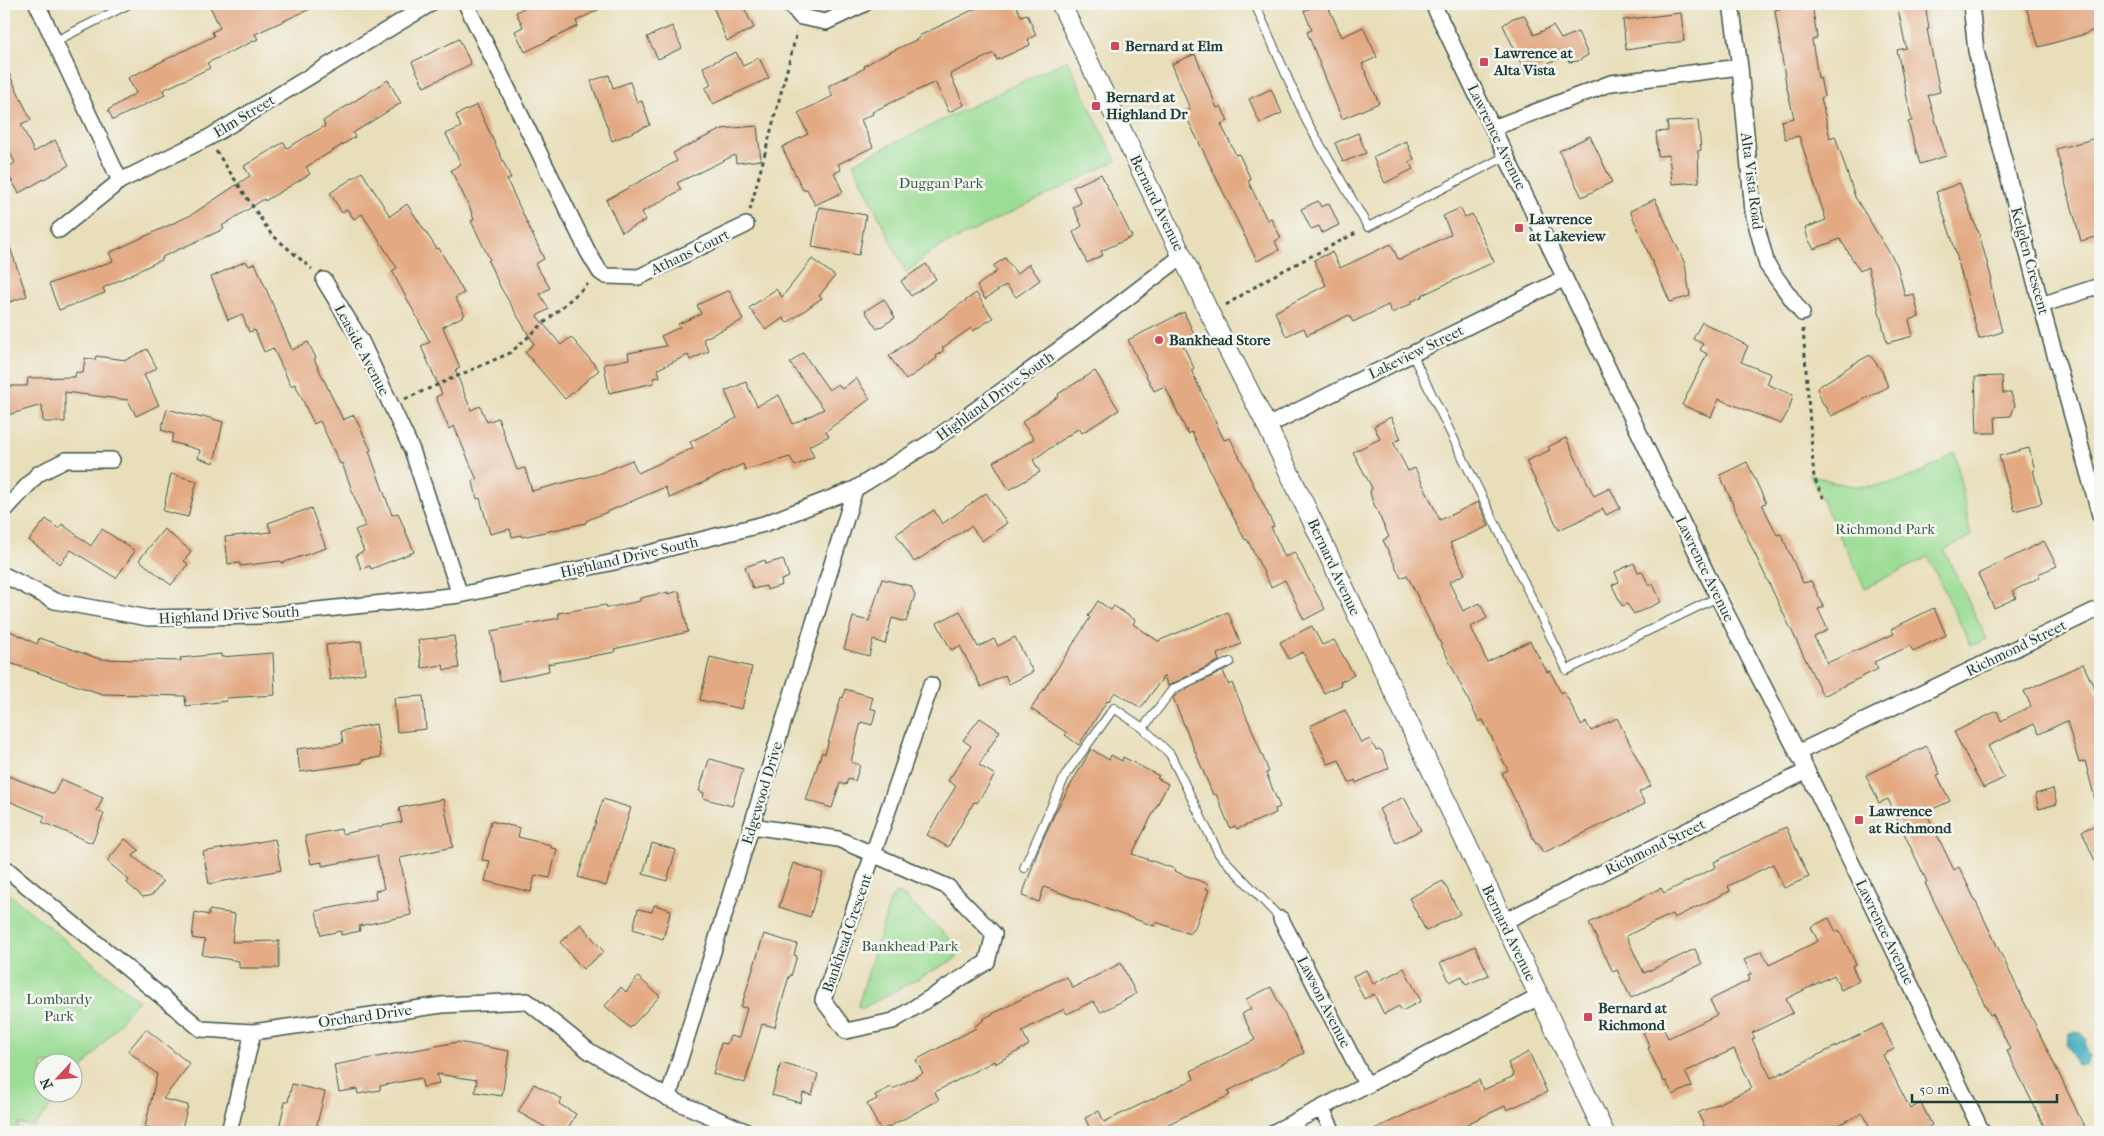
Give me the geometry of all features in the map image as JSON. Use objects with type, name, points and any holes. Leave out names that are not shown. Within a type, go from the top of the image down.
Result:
[{"type":"street","points":[[37,4],[120,181]]},
{"type":"street","name":"Elm Street","points":[[59,230],[120,181],[208,138],[430,4]]},
{"type":"street","points":[[466,4],[588,252],[600,272]]},
{"type":"street","points":[[790,4],[801,17],[826,22],[864,4]]},
{"type":"street","name":"Bernard Avenue","points":[[1061,4],[1210,314],[1267,426],[1604,1132]]},
{"type":"street","name":"Lawrence Avenue","points":[[1433,4],[1718,596],[1807,772],[1982,1132]]},
{"type":"street","name":"Alta Vista Road","points":[[1731,4],[1740,67],[1753,212],[1767,265],[1802,313]]},
{"type":"street","name":"Kelglen Crescent","points":[[1971,4],[1976,51],[2041,305],[2100,515]]},
{"type":"street","points":[[1493,128],[1611,83],[1740,67]]},
{"type":"street","name":"Athans Court","points":[[600,272],[606,276],[639,277],[746,225]]},
{"type":"street","name":"Highland Drive South","points":[[4,575],[55,602],[148,618],[260,616],[460,595],[614,562],[764,524],[856,489],[931,442],[1079,335],[1182,256]]},
{"type":"street","name":"Lakeview Street","points":[[1267,426],[1565,278]]},
{"type":"street","name":"Leaside Avenue","points":[[324,280],[361,341],[412,450],[460,595]]},
{"type":"street","points":[[2041,305],[2100,286]]},
{"type":"street","points":[[4,511],[38,474],[66,460],[112,460]]},
{"type":"street","name":"Edgewood Drive","points":[[668,1098],[856,489]]},
{"type":"street","name":"Richmond Street","points":[[1797,753],[2100,608]]},
{"type":"street","name":"Bankhead Crescent","points":[[752,826],[838,839],[875,855],[948,887],[994,934],[988,962],[893,1021],[846,1031],[823,1000],[875,855],[931,685]]},
{"type":"street","name":"Richmond Street","points":[[1504,922],[1807,772]]},
{"type":"street","name":"Orchard Drive","points":[[4,867],[201,1029],[253,1032],[442,1005],[527,1001],[589,1051],[668,1098],[747,1132]]},
{"type":"street","name":"Lawson Avenue","points":[[1281,919],[1367,1086]]},
{"type":"street","points":[[1274,1132],[1539,997]]},
{"type":"street","points":[[229,1132],[253,1032]]},
{"type":"street","points":[[1322,1109],[1333,1132]]},
{"type":"lane","points":[[54,42],[129,4]]},
{"type":"lane","points":[[1255,4],[1307,122],[1368,227],[1506,156]]},
{"type":"lane","points":[[1412,354],[1567,670],[1718,596]]},
{"type":"lane","points":[[1143,728],[1173,689],[1230,662]]},
{"type":"lane","points":[[1024,868],[1066,774],[1114,708],[1143,728],[1170,754],[1219,854],[1281,919]]},
{"type":"path","name":"Athans Court","points":[[746,225],[801,17]]},
{"type":"path","points":[[208,138],[271,234],[324,280]]},
{"type":"path","points":[[1210,314],[1269,278],[1368,227]]},
{"type":"path","points":[[391,405],[510,353],[600,272]]},
{"type":"path","points":[[1802,313],[1814,478],[1824,501]]},
{"type":"green space","name":"Duggan Park","points":[[1067,60],[1116,161],[932,251],[906,273],[853,163]]},
{"type":"green space","name":"Richmond Park","points":[[1955,452],[1971,536],[1944,550],[1987,639],[1971,646],[1928,557],[1865,588],[1809,473],[1842,484],[1872,486],[1887,484],[1916,475]]},
{"type":"green space","name":"Lombardy Park","points":[[4,890],[138,1000],[82,1069],[82,1054],[32,1054],[32,1104],[53,1104],[34,1127],[18,1123],[19,1132],[4,1132]]},
{"type":"green space","name":"Bankhead Park","points":[[900,893],[958,946],[959,952],[955,959],[863,1008],[859,1008],[858,1005],[891,898],[895,894]]},
{"type":"water","points":[[2081,1032],[2086,1040],[2085,1045],[2090,1058],[2086,1066],[2077,1065],[2067,1044],[2070,1033]]},
{"type":"building","points":[[209,4],[321,4],[255,34],[258,39],[207,63],[210,68],[163,90],[165,95],[113,120],[108,110],[136,93],[128,78],[214,36],[212,32],[220,28]]},
{"type":"building","points":[[532,4],[609,4],[576,21],[578,26],[525,52],[515,31],[523,27],[516,12]]},
{"type":"building","points":[[712,4],[742,4],[754,28],[727,41]]},
{"type":"building","points":[[985,4],[1015,4],[1021,16],[1027,14],[1036,35],[1028,39],[1030,45],[997,60],[994,53],[950,74],[964,105],[949,112],[935,82],[872,112],[873,114],[861,120],[873,147],[838,164],[841,170],[834,173],[843,192],[815,205],[807,189],[803,190],[782,147],[808,134],[798,113],[833,96],[828,86],[865,68],[864,66],[876,59],[920,38],[919,36]]},
{"type":"building","points":[[1321,4],[1327,4],[1342,37],[1363,27],[1377,57],[1362,64],[1379,103],[1342,119],[1307,32],[1312,30],[1304,11]]},
{"type":"building","points":[[1897,4],[1925,4],[1929,29],[1927,29],[1940,92],[1928,95],[1946,156],[1920,164],[1908,122],[1912,121],[1897,50],[1906,48]]},
{"type":"building","points":[[2025,4],[2100,4],[2100,27],[2085,34],[2039,47]]},
{"type":"building","points":[[1806,5],[1807,10],[1813,9],[1817,38],[1812,40],[1818,78],[1820,77],[1824,97],[1821,98],[1830,138],[1835,136],[1855,197],[1897,265],[1905,296],[1914,294],[1919,317],[1909,320],[1913,336],[1887,343],[1868,267],[1860,271],[1840,239],[1814,249],[1808,239],[1805,228],[1826,220],[1799,136],[1785,139],[1781,121],[1794,118],[1786,84],[1775,10]]},
{"type":"building","points":[[1681,13],[1684,41],[1626,50],[1623,20]]},
{"type":"building","points":[[1524,15],[1534,35],[1553,26],[1561,39],[1578,32],[1588,55],[1578,61],[1569,62],[1566,56],[1550,62],[1538,71],[1526,74],[1503,25],[1513,18]]},
{"type":"building","points":[[672,26],[682,48],[658,59],[647,37]]},
{"type":"building","points":[[459,39],[471,64],[424,87],[412,62]]},
{"type":"building","points":[[736,52],[743,66],[759,58],[769,78],[713,104],[705,88],[711,85],[703,67]]},
{"type":"building","points":[[1195,54],[1217,108],[1221,106],[1228,121],[1221,124],[1236,155],[1239,154],[1251,180],[1248,181],[1267,220],[1271,218],[1281,238],[1275,241],[1279,250],[1257,261],[1184,112],[1190,109],[1172,64]]},
{"type":"building","points":[[4,63],[31,120],[21,124],[34,152],[55,140],[69,165],[19,193],[5,169],[15,163],[4,139]]},
{"type":"building","points":[[609,75],[613,88],[630,82],[637,103],[642,101],[650,125],[612,141],[591,81]]},
{"type":"building","points":[[388,80],[401,103],[353,133],[355,137],[306,167],[310,174],[265,201],[264,199],[222,226],[224,229],[162,257],[163,259],[103,288],[105,293],[59,310],[49,284],[113,261],[109,253],[191,215],[250,176],[244,166],[284,142],[287,148],[325,126],[323,121]]},
{"type":"building","points":[[1271,89],[1282,113],[1260,123],[1249,99]]},
{"type":"building","points":[[477,105],[511,178],[507,180],[544,259],[535,264],[550,288],[540,294],[549,309],[537,316],[561,345],[571,337],[599,370],[565,399],[525,352],[534,344],[501,288],[488,261],[490,260],[471,221],[474,220],[470,208],[451,170],[461,164],[446,134],[461,127],[456,115]]},
{"type":"building","points":[[1698,120],[1701,150],[1698,151],[1699,182],[1672,184],[1669,155],[1658,156],[1656,132],[1668,131],[1667,122]]},
{"type":"building","points":[[757,126],[761,160],[736,163],[735,155],[677,183],[681,190],[642,212],[646,220],[622,232],[606,200],[677,161],[673,153],[722,129]]},
{"type":"building","points":[[1358,133],[1366,153],[1343,162],[1335,143]]},
{"type":"building","points":[[1590,136],[1612,182],[1582,197],[1559,151]]},
{"type":"building","points":[[2100,137],[2100,236],[2081,241],[2056,149]]},
{"type":"building","points":[[1406,141],[1414,159],[1409,162],[1413,169],[1385,183],[1373,157]]},
{"type":"building","points":[[362,172],[390,216],[407,204],[437,249],[439,248],[464,293],[455,298],[465,315],[443,327],[460,368],[455,370],[471,410],[480,406],[487,422],[498,418],[517,470],[525,468],[532,491],[598,474],[632,460],[638,473],[693,448],[690,442],[737,418],[725,391],[746,382],[757,406],[779,395],[793,424],[824,409],[790,363],[803,353],[829,390],[838,384],[842,389],[856,378],[870,399],[826,431],[829,436],[809,446],[814,457],[795,466],[790,457],[745,470],[743,464],[670,498],[665,487],[586,521],[586,523],[522,537],[521,535],[512,537],[510,529],[490,534],[480,498],[477,499],[473,481],[477,480],[454,426],[449,429],[436,397],[442,394],[421,346],[430,342],[392,271],[397,268],[362,214],[354,219],[347,209],[342,213],[330,193]]},
{"type":"building","points":[[1101,174],[1132,237],[1101,251],[1103,255],[1087,263],[1073,232],[1082,226],[1073,207],[1081,203],[1073,187]]},
{"type":"building","points":[[1960,183],[1978,230],[1992,280],[1990,281],[2002,332],[1979,339],[1952,239],[1936,192]]},
{"type":"building","points":[[1655,199],[1685,264],[1690,296],[1670,302],[1630,211]]},
{"type":"building","points":[[1318,201],[1321,207],[1329,203],[1339,225],[1322,233],[1319,226],[1311,229],[1301,209]]},
{"type":"building","points":[[819,207],[866,215],[859,255],[812,247]]},
{"type":"building","points":[[1460,208],[1465,217],[1472,214],[1494,262],[1422,295],[1411,302],[1411,304],[1392,313],[1388,305],[1353,322],[1349,315],[1307,335],[1304,328],[1286,336],[1275,312],[1326,285],[1314,260],[1332,252],[1340,268],[1391,244],[1398,259],[1401,259],[1451,234],[1443,216]]},
{"type":"building","points":[[4,236],[6,236],[27,296],[4,304]]},
{"type":"building","points":[[1005,258],[1017,274],[1029,264],[1040,280],[1016,297],[1006,285],[985,299],[977,286],[997,271],[993,266]]},
{"type":"building","points":[[812,259],[835,276],[819,296],[822,298],[787,323],[783,318],[766,330],[749,308],[776,289],[782,297]]},
{"type":"building","points":[[246,261],[249,266],[255,263],[292,350],[308,342],[343,420],[354,415],[371,450],[369,451],[392,515],[398,513],[414,552],[371,569],[370,566],[361,569],[356,555],[364,551],[355,530],[365,526],[342,463],[340,464],[320,421],[314,424],[295,384],[291,386],[273,348],[264,352],[255,330],[249,332],[242,314],[228,320],[218,296],[211,277]]},
{"type":"building","points":[[926,264],[936,279],[911,296],[901,281]]},
{"type":"building","points":[[729,290],[743,320],[703,339],[709,351],[690,360],[688,355],[658,369],[660,377],[653,378],[654,383],[609,393],[604,364],[629,359],[628,353],[666,346],[661,336],[680,327],[678,324],[701,314],[697,305]]},
{"type":"building","points":[[976,293],[993,318],[973,331],[971,328],[942,348],[944,350],[936,356],[937,358],[906,380],[889,356]]},
{"type":"building","points":[[884,299],[895,318],[877,329],[865,311]]},
{"type":"building","points":[[1184,312],[1195,336],[1182,343],[1194,368],[1192,372],[1224,440],[1230,438],[1274,526],[1271,527],[1285,557],[1294,552],[1325,609],[1304,620],[1285,580],[1271,587],[1247,539],[1245,540],[1192,432],[1188,434],[1165,386],[1154,391],[1128,340]]},
{"type":"building","points":[[1702,322],[1748,346],[1741,362],[1771,374],[1767,384],[1793,395],[1789,410],[1781,424],[1719,399],[1711,417],[1682,405],[1707,354],[1700,350],[1703,344],[1693,339]]},
{"type":"building","points":[[147,349],[157,368],[144,375],[159,405],[136,416],[128,400],[65,392],[65,422],[43,422],[42,405],[4,416],[4,386],[27,386],[28,378],[75,377],[76,372],[83,373],[85,358],[95,360],[96,356],[126,360]]},
{"type":"building","points":[[1870,355],[1882,371],[1888,387],[1831,416],[1822,402],[1817,388]]},
{"type":"building","points":[[1095,371],[1119,410],[1082,433],[1079,428],[1033,460],[1040,472],[1009,490],[993,462],[1034,439],[1022,422],[1059,396],[1058,394]]},
{"type":"building","points":[[2002,376],[2003,393],[2011,393],[2015,405],[2011,416],[1995,417],[1996,433],[1977,433],[1975,377]]},
{"type":"building","points":[[167,409],[223,422],[214,463],[198,458],[200,450],[171,442],[174,434],[161,430]]},
{"type":"building","points":[[1391,417],[1401,439],[1393,442],[1408,471],[1415,468],[1440,520],[1478,502],[1489,526],[1450,543],[1465,574],[1449,582],[1463,611],[1480,603],[1487,618],[1471,627],[1487,662],[1530,641],[1547,672],[1550,671],[1561,693],[1564,691],[1581,725],[1586,722],[1591,731],[1617,718],[1651,786],[1639,792],[1645,804],[1543,853],[1538,843],[1536,844],[1502,773],[1508,770],[1483,720],[1479,722],[1407,575],[1401,578],[1383,540],[1389,537],[1372,500],[1370,492],[1372,488],[1353,452],[1380,439],[1374,426]]},
{"type":"building","points":[[1566,438],[1594,496],[1610,488],[1620,508],[1606,515],[1603,509],[1559,530],[1526,461],[1550,450],[1548,447]]},
{"type":"building","points":[[2029,448],[2042,503],[2015,511],[1999,456]]},
{"type":"building","points":[[1747,462],[1766,503],[1762,504],[1777,535],[1781,534],[1803,583],[1811,581],[1824,607],[1818,609],[1828,630],[1814,637],[1827,663],[1894,634],[1891,629],[1934,608],[1946,635],[1913,651],[1910,646],[1874,662],[1878,669],[1823,696],[1752,548],[1720,475]]},
{"type":"building","points":[[171,474],[197,481],[188,517],[163,511]]},
{"type":"building","points":[[986,493],[1007,523],[982,541],[971,526],[914,562],[896,534],[934,510],[942,524]]},
{"type":"building","points":[[311,508],[326,548],[282,563],[281,561],[240,566],[240,563],[228,564],[225,537],[271,532],[268,523]]},
{"type":"building","points":[[46,519],[59,529],[62,524],[91,546],[102,529],[135,551],[116,578],[71,550],[60,564],[29,540]]},
{"type":"building","points":[[164,529],[191,551],[184,561],[188,564],[171,585],[139,560]]},
{"type":"building","points":[[2044,541],[2057,566],[2038,574],[2040,577],[2013,591],[2016,598],[1994,608],[1978,574]]},
{"type":"building","points":[[783,559],[789,577],[781,580],[782,585],[767,590],[766,586],[753,589],[745,567],[765,560],[766,564]]},
{"type":"building","points":[[1634,563],[1638,572],[1642,571],[1649,586],[1653,584],[1661,602],[1634,614],[1627,604],[1622,606],[1612,585],[1619,582],[1615,572]]},
{"type":"building","points":[[882,579],[911,586],[915,595],[906,622],[892,618],[885,644],[873,640],[869,656],[844,649],[853,617],[869,621]]},
{"type":"building","points":[[679,591],[688,632],[614,649],[615,652],[548,664],[549,671],[500,681],[491,631],[559,618],[558,613],[606,605],[607,608],[640,601],[640,598]]},
{"type":"building","points":[[1098,601],[1111,610],[1114,606],[1135,620],[1133,624],[1158,641],[1228,612],[1241,644],[1217,654],[1219,661],[1168,686],[1164,676],[1141,708],[1115,692],[1107,701],[1079,745],[1065,735],[1067,733],[1031,709],[1090,618],[1088,616]]},
{"type":"building","points":[[960,611],[978,647],[994,639],[998,646],[1015,637],[1033,672],[1009,684],[1005,675],[981,687],[960,646],[951,650],[937,623]]},
{"type":"building","points":[[1312,626],[1322,645],[1334,640],[1354,675],[1340,682],[1341,685],[1324,693],[1303,652],[1289,659],[1280,642]]},
{"type":"building","points":[[4,628],[37,644],[39,638],[100,659],[181,661],[180,658],[221,654],[221,657],[273,653],[275,695],[226,698],[227,701],[186,706],[185,696],[102,694],[4,661]]},
{"type":"building","points":[[454,636],[459,668],[444,670],[443,665],[422,668],[418,640]]},
{"type":"building","points":[[361,641],[365,673],[330,680],[326,645]]},
{"type":"building","points":[[710,657],[752,667],[742,709],[700,700]]},
{"type":"building","points":[[2083,664],[2100,700],[2100,798],[2095,799],[2085,761],[2079,763],[2067,721],[2039,734],[2034,724],[1988,746],[2004,778],[1983,788],[1954,732],[1997,711],[2001,721],[2031,706],[2024,691]]},
{"type":"building","points":[[1223,671],[1229,685],[1232,683],[1251,727],[1269,772],[1266,773],[1280,807],[1275,809],[1276,813],[1237,829],[1235,826],[1230,828],[1216,794],[1213,795],[1173,698],[1177,694]]},
{"type":"building","points":[[845,689],[873,697],[870,708],[876,710],[872,725],[861,722],[851,762],[860,765],[855,781],[848,779],[846,785],[840,783],[832,808],[806,800],[822,752],[825,754]]},
{"type":"building","points":[[423,696],[426,729],[397,732],[394,698]]},
{"type":"building","points":[[1345,710],[1361,743],[1370,739],[1376,750],[1382,751],[1389,768],[1356,783],[1355,780],[1349,783],[1339,760],[1328,764],[1310,726]]},
{"type":"building","points":[[980,718],[1000,731],[979,765],[995,775],[977,803],[974,802],[948,847],[927,835],[956,786],[948,781],[971,746],[963,740]]},
{"type":"building","points":[[376,724],[381,757],[362,760],[362,763],[300,772],[297,749],[343,743],[341,731]]},
{"type":"building","points":[[1927,746],[1940,774],[1937,775],[1950,801],[1926,812],[1954,870],[1959,867],[2087,1132],[2047,1132],[2007,1051],[2010,1049],[1993,1014],[1990,1015],[1925,883],[1927,882],[1888,799],[1879,803],[1866,775]]},
{"type":"building","points":[[1091,749],[1109,760],[1111,755],[1122,761],[1123,757],[1159,776],[1157,778],[1168,784],[1132,854],[1175,869],[1174,871],[1208,884],[1206,889],[1209,890],[1194,930],[1192,929],[1190,934],[1156,922],[1154,926],[1044,887],[1039,902],[1022,896],[1039,848],[1056,811]]},
{"type":"building","points":[[709,760],[743,769],[732,806],[703,798],[704,793],[699,791]]},
{"type":"building","points":[[9,776],[54,794],[61,779],[103,797],[97,811],[104,814],[92,843],[42,822],[45,816],[4,799],[4,787]]},
{"type":"building","points":[[2053,789],[2057,804],[2039,809],[2035,794]]},
{"type":"building","points":[[1404,797],[1421,830],[1396,843],[1379,809]]},
{"type":"building","points":[[443,799],[453,847],[400,858],[411,915],[359,926],[360,931],[341,935],[341,931],[321,935],[316,911],[376,899],[375,891],[384,889],[377,856],[322,866],[322,862],[311,864],[305,836],[341,829],[342,834],[402,822],[399,808]]},
{"type":"building","points":[[603,799],[631,808],[606,886],[578,877]]},
{"type":"building","points":[[491,821],[520,828],[518,837],[551,845],[551,848],[557,849],[550,878],[535,875],[531,892],[485,881],[490,861],[482,860]]},
{"type":"building","points":[[2100,823],[2100,873],[2082,831]]},
{"type":"building","points":[[1786,827],[1809,877],[1784,888],[1773,864],[1728,886],[1730,891],[1674,918],[1672,914],[1626,936],[1644,973],[1695,949],[1702,964],[1631,998],[1617,970],[1613,972],[1589,923],[1661,888],[1664,893],[1716,867],[1714,862]]},
{"type":"building","points":[[125,839],[139,850],[133,856],[163,882],[152,895],[143,897],[127,883],[129,880],[107,861]]},
{"type":"building","points":[[275,839],[281,870],[209,884],[203,852]]},
{"type":"building","points":[[652,843],[676,850],[667,881],[643,874]]},
{"type":"building","points":[[793,863],[823,873],[810,917],[779,907]]},
{"type":"building","points":[[1443,881],[1460,914],[1426,931],[1409,898]]},
{"type":"building","points":[[654,905],[671,910],[663,939],[633,929],[638,909],[652,912]]},
{"type":"building","points":[[209,910],[235,914],[232,942],[279,941],[279,968],[239,968],[239,961],[202,955],[205,940],[192,938],[195,912],[209,915]]},
{"type":"building","points":[[1829,918],[1836,932],[1839,930],[1856,964],[1852,966],[1859,981],[1841,990],[1834,975],[1786,999],[1793,1013],[1752,1033],[1755,1038],[1752,1039],[1771,1078],[1882,1024],[1894,1049],[1883,1055],[1910,1109],[1921,1103],[1932,1125],[1926,1128],[1928,1132],[1892,1132],[1889,1127],[1878,1132],[1872,1132],[1863,1113],[1824,1132],[1707,1132],[1698,1113],[1752,1088],[1734,1049],[1685,1072],[1692,1086],[1673,1095],[1666,1081],[1664,1082],[1648,1048],[1650,1047],[1643,1032],[1661,1024],[1668,1038],[1717,1015],[1710,1000],[1750,980],[1748,975],[1751,974],[1744,960],[1762,951],[1769,965],[1818,941],[1811,927]]},
{"type":"building","points":[[581,924],[604,952],[583,969],[560,942]]},
{"type":"building","points":[[764,934],[797,944],[794,955],[797,956],[791,976],[789,976],[775,1027],[762,1024],[745,1083],[713,1074],[721,1043],[727,1044],[730,1036],[739,1038],[747,1008],[741,1007]]},
{"type":"building","points":[[1475,946],[1489,975],[1466,985],[1462,976],[1450,982],[1440,963]]},
{"type":"building","points":[[1121,963],[1136,994],[1101,1012],[1093,1001],[1067,1014],[1064,1009],[1022,1031],[1029,1045],[995,1064],[994,1061],[935,1092],[939,1100],[881,1131],[867,1104],[877,1099],[875,1095],[891,1087],[893,1089],[923,1073],[916,1060],[976,1028],[975,1026],[983,1019],[1054,982],[1067,977],[1073,988]]},
{"type":"building","points":[[1404,968],[1421,1001],[1402,1011],[1399,1006],[1384,1014],[1374,994],[1364,999],[1353,976],[1366,970],[1373,984]]},
{"type":"building","points":[[638,977],[660,996],[630,1028],[605,1006],[621,987],[626,992]]},
{"type":"building","points":[[1271,987],[1304,1053],[1228,1091],[1230,1095],[1151,1132],[1083,1132],[1090,1129],[1085,1118],[1099,1111],[1104,1122],[1194,1079],[1191,1071],[1255,1040],[1242,1014],[1251,1009],[1246,999]]},
{"type":"building","points":[[146,1029],[190,1064],[163,1099],[188,1105],[181,1132],[151,1132],[152,1128],[145,1127],[157,1074],[128,1051]]},
{"type":"building","points":[[458,1042],[509,1051],[502,1096],[475,1092],[477,1080],[437,1074],[439,1084],[423,1087],[421,1078],[380,1086],[380,1090],[358,1094],[357,1089],[339,1092],[334,1065]]},
{"type":"building","points":[[1529,1052],[1547,1092],[1507,1110],[1505,1106],[1450,1132],[1368,1132],[1479,1080],[1483,1090],[1514,1076],[1508,1063]]},
{"type":"building","points":[[781,1063],[818,1074],[812,1095],[803,1093],[801,1103],[772,1095]]},
{"type":"building","points":[[292,1084],[325,1092],[315,1132],[278,1132],[285,1102],[288,1102]]},
{"type":"building","points":[[534,1084],[562,1099],[559,1104],[576,1114],[566,1132],[554,1132],[518,1112]]},
{"type":"place","name":"Bernard at Elm","points":[[1115,46]]},
{"type":"place","name":"Lawrence at Alta Vista","points":[[1484,62]]},
{"type":"place","name":"Bernard at Highland Dr","points":[[1096,106]]},
{"type":"place","name":"Lawrence at Lakeview","points":[[1519,228]]},
{"type":"place","name":"Bankhead Store","points":[[1159,340]]},
{"type":"place","name":"Lawrence at Richmond","points":[[1859,820]]},
{"type":"place","name":"Bernard at Richmond","points":[[1588,1017]]}]
